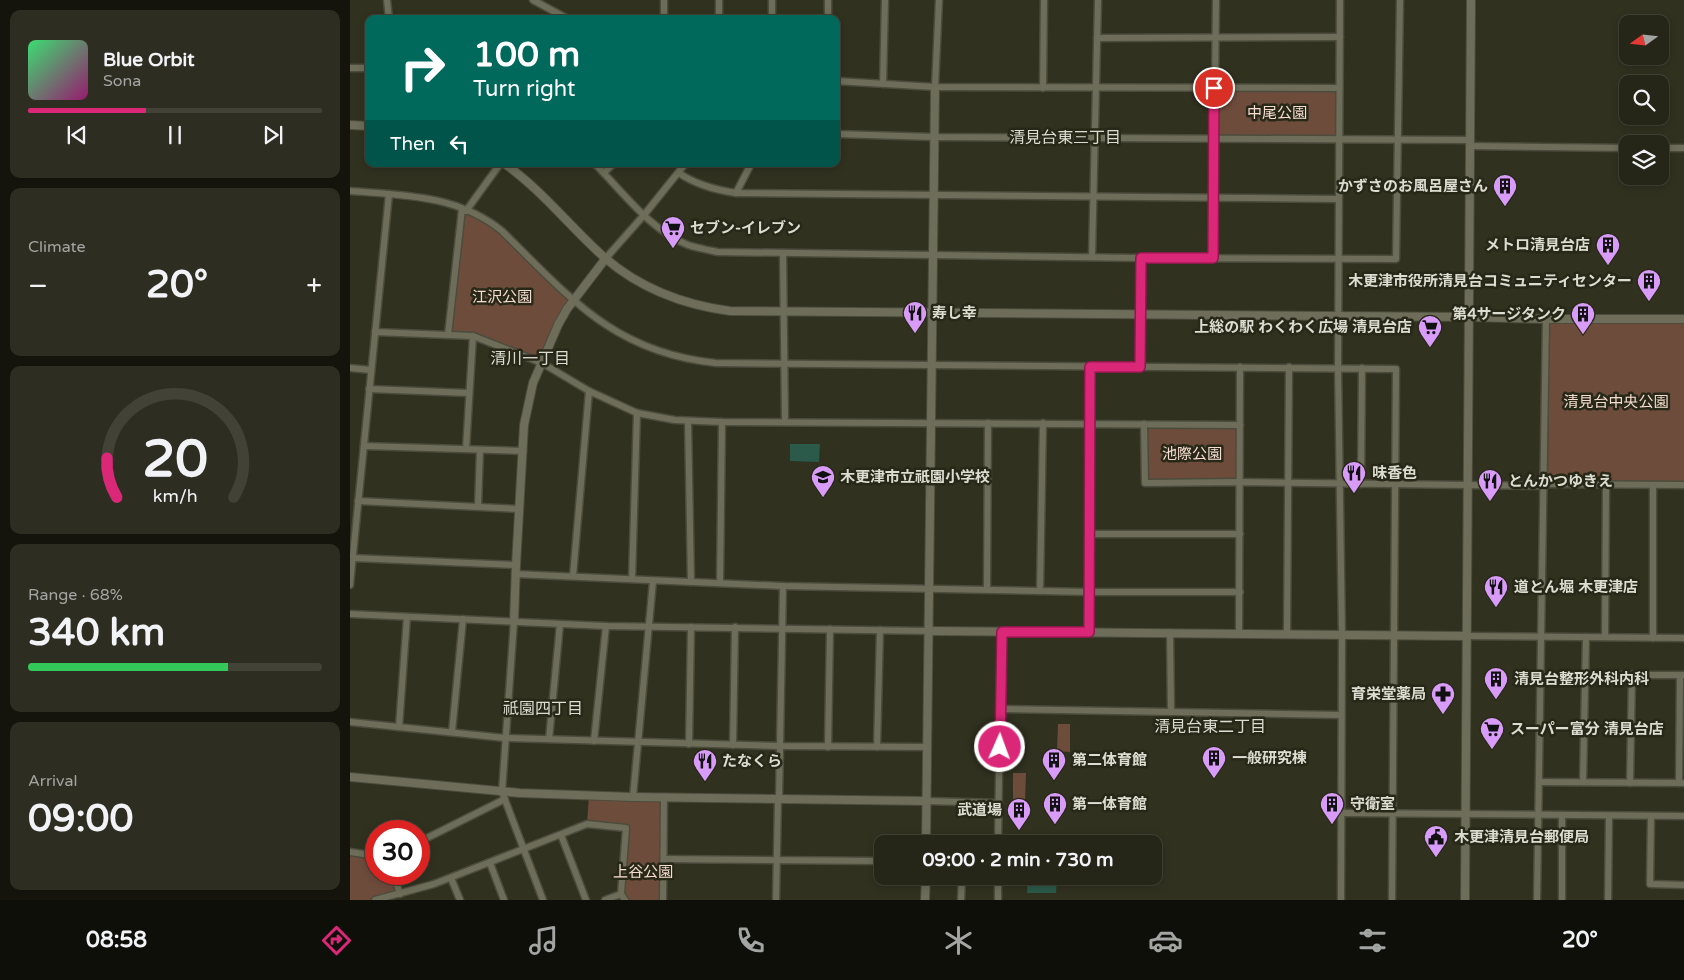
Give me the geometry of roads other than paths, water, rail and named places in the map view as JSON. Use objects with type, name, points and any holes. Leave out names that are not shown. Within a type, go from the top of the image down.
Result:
[{"type":"street","points":[[387,0],[389,15]]},
{"type":"street","points":[[533,0],[561,15]]},
{"type":"street","points":[[664,0],[664,15]]},
{"type":"street","points":[[719,0],[719,15]]},
{"type":"street","points":[[772,0],[772,15]]},
{"type":"street","points":[[828,0],[828,15]]},
{"type":"street","points":[[883,84],[885,0]]},
{"type":"street","points":[[926,835],[935,87],[939,0]]},
{"type":"street","points":[[1042,88],[1044,0]]},
{"type":"street","points":[[1092,257],[1098,0]]},
{"type":"street","points":[[1213,258],[1216,0]]},
{"type":"street","points":[[1340,0],[1338,368],[1342,635],[1341,900]]},
{"type":"street","points":[[598,167],[644,215],[662,230],[675,238],[702,249],[733,254],[1141,258],[1396,258],[1400,0]]},
{"type":"street","points":[[1465,900],[1471,0]]},
{"type":"street","points":[[1097,38],[1340,37]]},
{"type":"street","points":[[350,68],[365,68]]},
{"type":"street","points":[[840,81],[935,87],[1340,88]]},
{"type":"street","points":[[350,125],[365,126]]},
{"type":"street","points":[[840,134],[935,137],[1398,139],[1619,148]]},
{"type":"street","points":[[1669,148],[1684,148]]},
{"type":"street","points":[[448,335],[464,210],[498,167]]},
{"type":"street","points":[[509,167],[543,195],[606,258],[639,282],[670,298],[709,308],[730,311],[784,313],[1470,317],[1546,320],[1684,319]]},
{"type":"street","points":[[604,173],[611,167]]},
{"type":"street","points":[[543,900],[503,795],[524,425],[533,383],[558,325],[572,301],[683,167]]},
{"type":"street","points":[[736,193],[750,167]]},
{"type":"street","points":[[679,173],[689,180],[719,191],[736,193],[1338,199]]},
{"type":"street","points":[[350,191],[436,199],[491,222],[572,301],[603,324],[626,338],[658,352],[696,361],[710,363],[932,366],[1396,368],[1392,900]]},
{"type":"street","points":[[350,585],[353,558],[352,534],[364,446],[389,194]]},
{"type":"street","points":[[783,253],[785,421]]},
{"type":"street","points":[[1140,367],[1141,258]]},
{"type":"street","points":[[1537,900],[1546,320]]},
{"type":"street","points":[[375,332],[473,336],[542,363],[589,391],[637,413],[659,418],[722,422],[1240,425]]},
{"type":"street","points":[[466,449],[473,336]]},
{"type":"street","points":[[1089,632],[1090,367]]},
{"type":"street","points":[[1239,634],[1240,367]]},
{"type":"street","points":[[1287,634],[1289,367]]},
{"type":"street","points":[[350,368],[371,370]]},
{"type":"street","points":[[1361,484],[1362,368]]},
{"type":"street","points":[[369,389],[469,393]]},
{"type":"street","points":[[573,576],[589,391]]},
{"type":"street","points":[[632,579],[637,413]]},
{"type":"street","points":[[688,421],[691,582]]},
{"type":"street","points":[[720,583],[722,422]]},
{"type":"street","points":[[987,589],[988,423]]},
{"type":"street","points":[[1040,591],[1043,423]]},
{"type":"street","points":[[1144,424],[1145,483],[1240,482],[1468,486],[1684,485]]},
{"type":"street","points":[[364,446],[523,451]]},
{"type":"street","points":[[478,506],[480,450]]},
{"type":"street","points":[[1604,637],[1606,484]]},
{"type":"street","points":[[1653,485],[1653,638]]},
{"type":"street","points":[[358,501],[519,508]]},
{"type":"street","points":[[1089,534],[1240,534]]},
{"type":"street","points":[[353,558],[515,569],[573,576],[783,586],[1089,592],[1240,592]]},
{"type":"street","points":[[634,797],[653,581]]},
{"type":"street","points":[[776,900],[783,586]]},
{"type":"street","points":[[350,614],[606,626],[1002,632],[1684,638]]},
{"type":"street","points":[[399,727],[407,617]]},
{"type":"street","points":[[452,732],[463,619]]},
{"type":"street","points":[[549,740],[560,624]]},
{"type":"street","points":[[594,741],[606,626]]},
{"type":"street","points":[[688,744],[691,627]]},
{"type":"street","points":[[733,745],[735,627]]},
{"type":"street","points":[[828,747],[830,629]]},
{"type":"street","points":[[877,747],[880,630]]},
{"type":"street","points":[[998,835],[1002,632]]},
{"type":"street","points":[[1170,633],[1171,712]]},
{"type":"street","points":[[1583,782],[1586,637]]},
{"type":"street","points":[[1539,782],[1681,783],[1682,675],[1585,675]]},
{"type":"street","points":[[1630,783],[1632,675]]},
{"type":"street","points":[[1001,709],[1341,715]]},
{"type":"street","points":[[350,722],[505,738],[549,740],[828,747],[927,747]]},
{"type":"street","points":[[350,777],[503,795],[998,803]]},
{"type":"street","points":[[430,836],[503,795]]},
{"type":"street","points":[[663,900],[664,797]]},
{"type":"street","points":[[1341,814],[1684,816]]},
{"type":"street","points":[[1562,815],[1562,900]]},
{"type":"street","points":[[1608,900],[1609,816]]},
{"type":"street","points":[[1651,816],[1650,884],[1684,885]]},
{"type":"street","points":[[375,900],[451,878],[587,824],[626,828],[623,897],[606,900]]},
{"type":"street","points":[[561,834],[586,900]]},
{"type":"street","points":[[350,852],[365,854]]},
{"type":"street","points":[[664,859],[874,861]]},
{"type":"street","points":[[490,863],[504,900]]},
{"type":"street","points":[[451,878],[460,900]]},
{"type":"street","points":[[397,885],[400,894]]},
{"type":"street","points":[[926,885],[926,900]]},
{"type":"street","points":[[962,885],[962,900]]},
{"type":"street","points":[[998,885],[998,900]]},
{"type":"place","name":"かずさのお風呂屋さん","points":[[1505,207]]},
{"type":"place","name":"セブン-イレブン","points":[[673,249]]},
{"type":"place","name":"メトロ清見台店","points":[[1608,266]]},
{"type":"place","name":"木更津市役所清見台コミュニティセンター","points":[[1649,302]]},
{"type":"place","name":"寿し幸","points":[[915,334]]},
{"type":"place","name":"第4サージタンク","points":[[1583,335]]},
{"type":"place","name":"上総の駅 わくわく広場 清見台店","points":[[1430,348]]},
{"type":"place","name":"味香色","points":[[1354,494]]},
{"type":"place","name":"木更津市立祇園小学校","points":[[823,498]]},
{"type":"place","name":"とんかつゆきえ","points":[[1490,502]]},
{"type":"place","name":"道とん堀 木更津店","points":[[1496,608]]},
{"type":"place","name":"清見台整形外科内科","points":[[1496,700]]},
{"type":"place","name":"育栄堂薬局","points":[[1443,715]]},
{"type":"place","name":"スーパー富分 清見台店","points":[[1492,750]]},
{"type":"place","name":"一般研究棟","points":[[1214,779]]},
{"type":"place","name":"第二体育館","points":[[1054,781]]},
{"type":"place","name":"たなくら","points":[[705,782]]},
{"type":"place","name":"第一体育館","points":[[1055,825]]},
{"type":"place","name":"守衛室","points":[[1332,825]]},
{"type":"place","name":"武道場","points":[[1019,831]]},
{"type":"place","name":"木更津清見台郵便局","points":[[1436,858]]},
{"type":"district","name":"清見台東三丁目","points":[[1065,138]]},
{"type":"district","name":"清川一丁目","points":[[530,359]]},
{"type":"district","name":"祇園四丁目","points":[[543,709]]},
{"type":"district","name":"清見台東二丁目","points":[[1210,727]]},
{"type":"park label","name":"中尾公園","points":[[1277,113]]},
{"type":"park label","name":"江沢公園","points":[[502,297]]},
{"type":"park label","name":"清見台中央公園","points":[[1616,402]]},
{"type":"park label","name":"池際公園","points":[[1192,454]]},
{"type":"park label","name":"上谷公園","points":[[643,872]]}]
